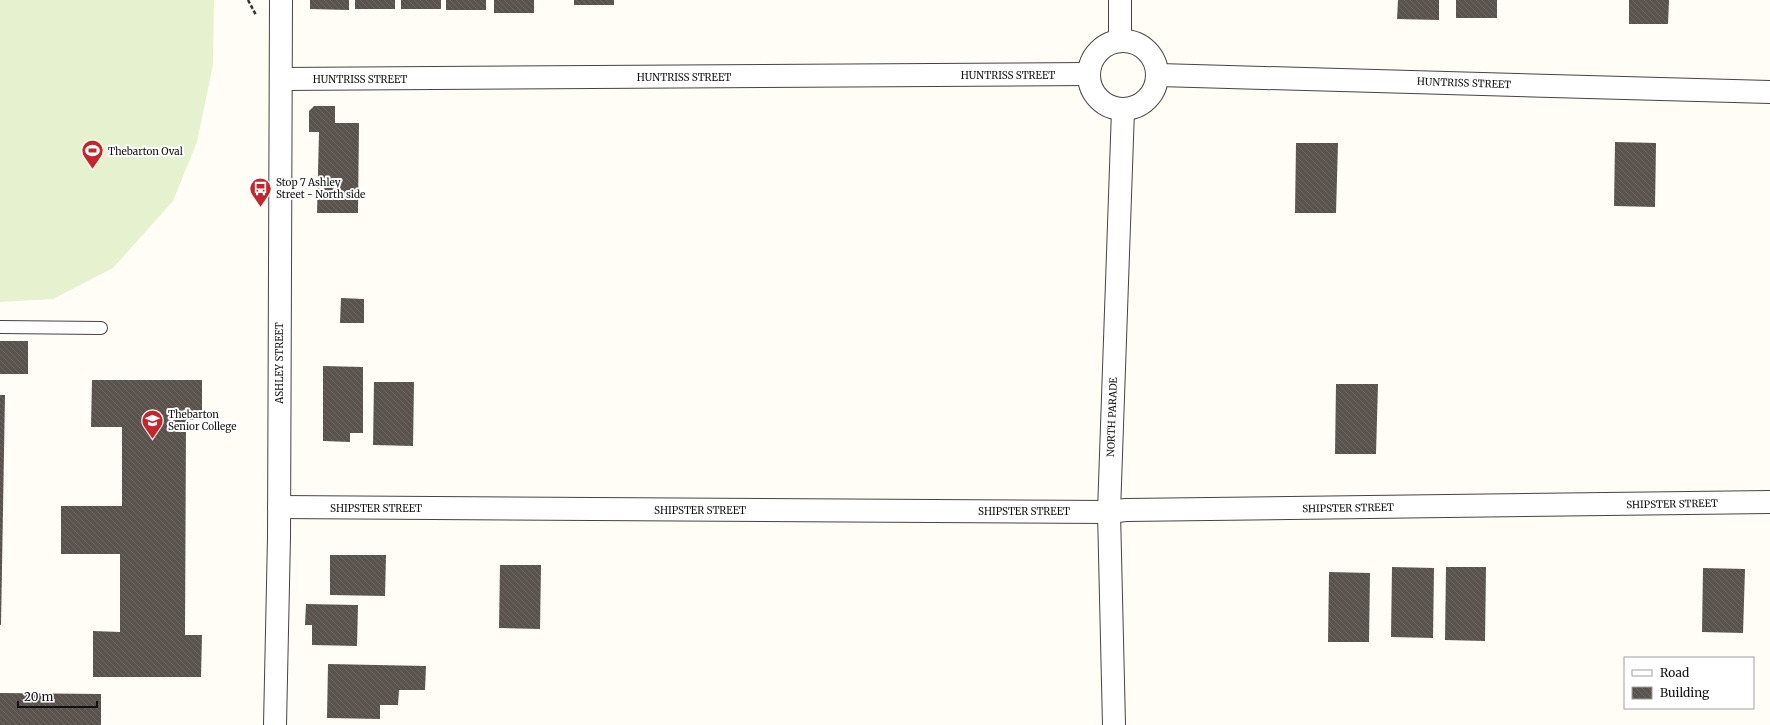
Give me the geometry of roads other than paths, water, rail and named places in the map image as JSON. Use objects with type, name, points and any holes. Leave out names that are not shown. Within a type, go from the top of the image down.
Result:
[{"type":"street","name":"ASHLEY STREET","points":[[275,725],[279,508],[281,0]]},
{"type":"street","points":[[1120,0],[1120,40]]},
{"type":"street","points":[[1120,40],[1137,42],[1153,56],[1159,75],[1153,94],[1138,107],[1123,110],[1109,107],[1094,95],[1088,74],[1091,62],[1104,46],[1120,40]]},
{"type":"street","name":"HUNTRISS STREET","points":[[280,79],[1088,74]]},
{"type":"street","name":"HUNTRISS STREET","points":[[1159,75],[1770,92]]},
{"type":"street","name":"NORTH PARADE","points":[[1114,725],[1109,512],[1123,110]]},
{"type":"street","name":"SHIPSTER STREET","points":[[279,508],[1109,512],[1126,510],[1770,502]]},
{"type":"lane","points":[[0,327],[101,328]]},
{"type":"place","name":"Thebarton Oval","points":[[93,170]]},
{"type":"place","name":"Stop 7 Ashley Street - North side","points":[[260,208]]},
{"type":"place","name":"Thebarton Senior College","points":[[153,440]]}]
